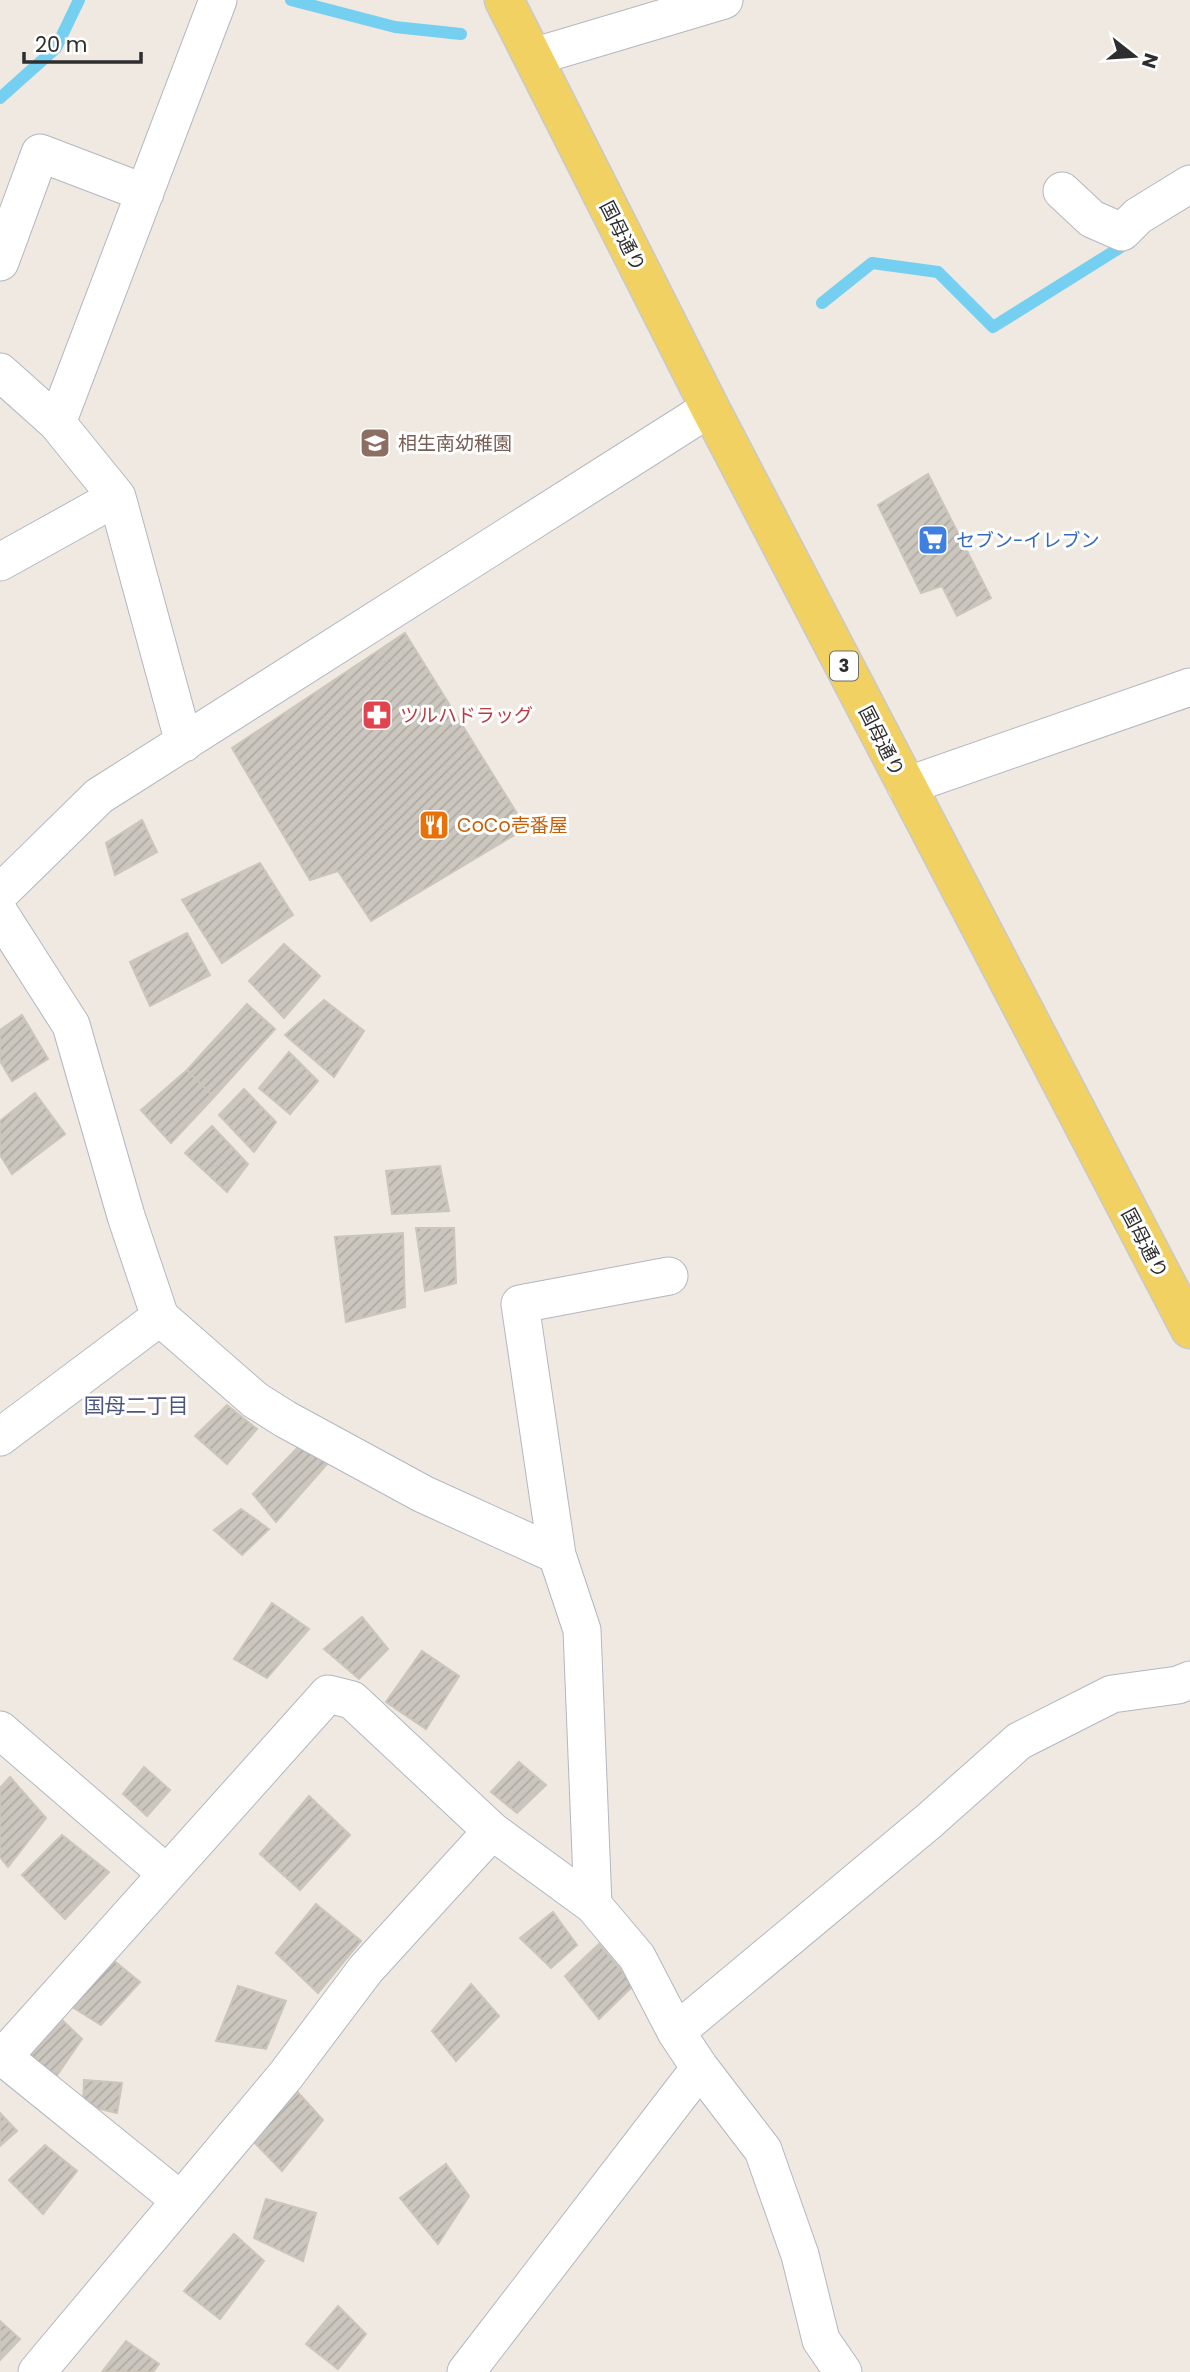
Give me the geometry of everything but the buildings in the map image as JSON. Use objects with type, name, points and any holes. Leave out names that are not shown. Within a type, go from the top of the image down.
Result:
[{"type":"main road","name":"国母通り","points":[[504,0],[710,408],[1190,1329]]},
{"type":"street","points":[[57,423],[218,0]]},
{"type":"street","points":[[533,57],[724,0]]},
{"type":"street","points":[[0,262],[40,153],[145,193]]},
{"type":"street","points":[[1062,191],[1092,219],[1122,232],[1138,216],[1190,184]]},
{"type":"street","points":[[0,372],[57,423],[117,497],[184,743]]},
{"type":"street","points":[[0,893],[99,796],[710,408]]},
{"type":"street","points":[[0,562],[117,497]]},
{"type":"street","points":[[906,786],[1189,690]]},
{"type":"street","points":[[3,926],[71,1025],[126,1216],[160,1317],[255,1400],[285,1419],[423,1494],[557,1555]]},
{"type":"street","points":[[593,1905],[582,1630],[557,1555],[520,1304],[669,1276]]},
{"type":"street","points":[[0,1437],[160,1317]]},
{"type":"street","points":[[676,2032],[918,1830],[1019,1741],[1112,1694],[1178,1685],[1190,1680]]},
{"type":"street","points":[[180,2200],[3,2057],[328,1694],[352,1700],[492,1831],[593,1905],[637,1957],[676,2032],[763,2150],[800,2255],[821,2340],[843,2372]]},
{"type":"street","points":[[0,1730],[167,1874]]},
{"type":"street","points":[[37,2372],[286,2075],[366,1969],[492,1831]]},
{"type":"street","points":[[466,2372],[700,2068]]},
{"type":"waterway","points":[[0,98],[56,48],[79,0]]},
{"type":"waterway","points":[[291,0],[395,27],[461,34]]},
{"type":"waterway","points":[[822,303],[872,263],[938,272],[993,327],[1132,240]]},
{"type":"place","name":"相生南幼稚園","points":[[375,443]]},
{"type":"place","name":"セブン-イレブン","points":[[933,540]]},
{"type":"place","name":"ツルハドラッグ","points":[[377,715]]},
{"type":"place","name":"CoCo壱番屋","points":[[434,825]]},
{"type":"district","name":"国母二丁目","points":[[136,1406]]}]
